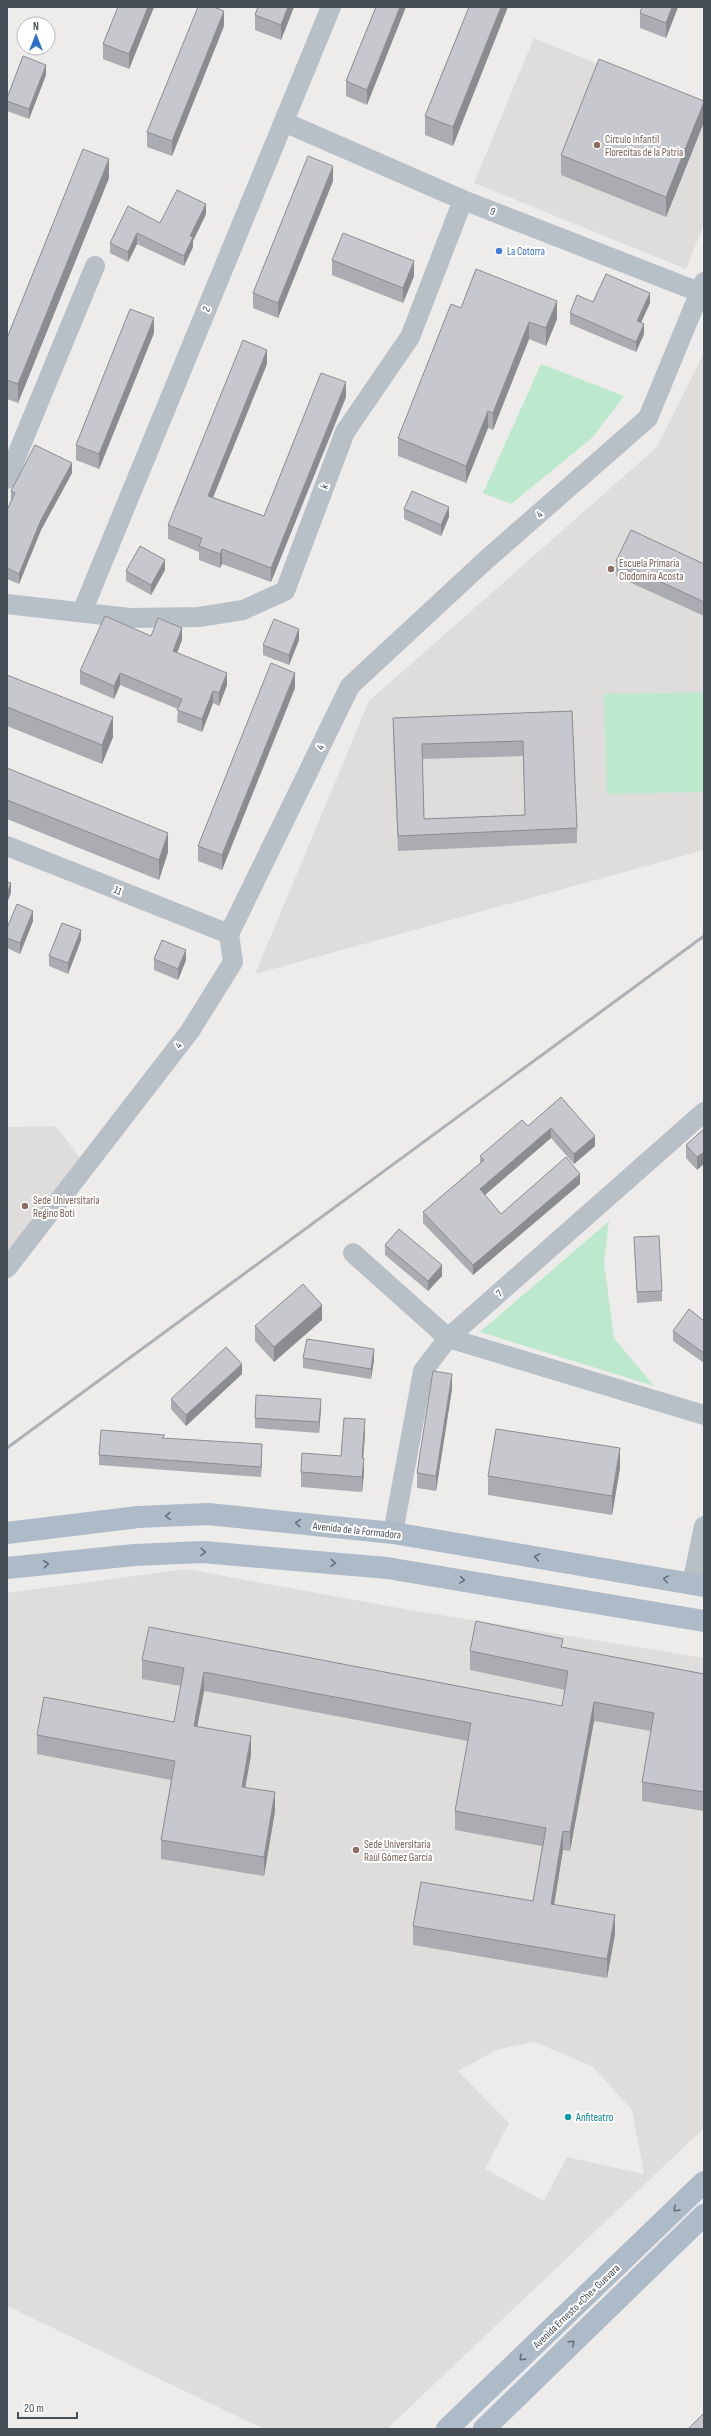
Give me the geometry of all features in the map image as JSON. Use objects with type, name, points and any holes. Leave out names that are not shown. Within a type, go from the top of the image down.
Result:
[{"type":"main road","name":"Avenida de la Formadora","points":[[7,1533],[138,1517],[208,1514],[393,1533],[698,1585]]},
{"type":"main road","points":[[7,1568],[134,1555],[203,1552],[387,1568],[704,1621]]},
{"type":"main road","name":"Avenida Ernesto «Che» Guevara","points":[[447,2429],[704,2182]]},
{"type":"main road","points":[[484,2429],[704,2215]]},
{"type":"street","name":"2","points":[[82,612],[331,7]]},
{"type":"street","name":"9","points":[[284,122],[463,200],[703,289]]},
{"type":"street","name":"k","points":[[7,604],[130,618],[199,617],[243,610],[285,591],[345,432],[410,337],[463,200]]},
{"type":"street","points":[[7,479],[95,266]]},
{"type":"street","name":"4","points":[[7,1268],[190,1031],[233,962],[229,934],[350,686],[487,559],[648,418],[703,289]]},
{"type":"street","name":"11","points":[[7,846],[229,934]]},
{"type":"street","name":"7","points":[[393,1533],[423,1371],[448,1338],[704,1112]]},
{"type":"street","points":[[353,1253],[448,1338],[704,1415]]},
{"type":"street","points":[[698,1585],[704,1526]]},
{"type":"shaded area","name":"Círculo Infantil Florecitas de la Patria","points":[[534,38],[704,107],[704,224],[686,269],[474,183]]},
{"type":"shaded area","points":[[704,353],[704,850],[255,974],[369,701],[657,447]]},
{"type":"shaded area","name":"Sede Universitaria Regino Boti","points":[[56,1126],[81,1159],[7,1253],[7,1127]]},
{"type":"shaded area","name":"Sede Universitaria Raúl Gómez García","points":[[186,1569],[404,1609],[704,1658],[704,2128],[387,2429],[264,2429],[7,2306],[7,1593]],"holes":[[[534,2042],[592,2066],[632,2110],[644,2174],[567,2157],[544,2201],[485,2169],[509,2123],[458,2071],[496,2050]]]},
{"type":"green space","points":[[541,364],[624,396],[592,438],[511,504],[483,493]]},
{"type":"green space","points":[[704,692],[704,792],[607,794],[604,694]]},
{"type":"green space","points":[[609,1221],[604,1263],[614,1338],[654,1386],[480,1332]]},
{"type":"building","points":[[118,7],[148,7],[129,54],[103,44]]},
{"type":"building","points":[[198,7],[214,7],[224,11],[172,141],[147,132]]},
{"type":"building","points":[[258,7],[288,7],[281,25],[255,15]]},
{"type":"building","points":[[376,7],[400,7],[367,90],[346,81]]},
{"type":"building","points":[[469,7],[501,7],[453,127],[425,116]]},
{"type":"building","points":[[642,7],[672,7],[666,23],[640,13]]},
{"type":"building","points":[[23,56],[46,65],[29,109],[7,101]]},
{"type":"building","points":[[599,59],[704,101],[666,197],[561,155]]},
{"type":"building","points":[[83,149],[109,159],[18,384],[7,380],[7,338]]},
{"type":"building","points":[[308,156],[333,166],[278,303],[253,293]]},
{"type":"building","points":[[177,190],[206,204],[190,236],[193,237],[184,256],[137,233],[128,252],[110,243],[128,206],[160,223]]},
{"type":"building","points":[[343,233],[414,261],[403,288],[332,260]]},
{"type":"building","points":[[476,269],[557,301],[546,328],[529,322],[493,413],[488,411],[466,466],[398,438],[451,304],[461,308]]},
{"type":"building","points":[[606,274],[650,293],[637,321],[644,324],[636,342],[570,313],[577,295],[593,302]]},
{"type":"building","points":[[130,309],[154,318],[99,454],[76,445]]},
{"type":"building","points":[[243,340],[267,350],[208,496],[264,516],[321,373],[346,382],[271,568],[222,549],[220,554],[199,546],[202,538],[168,525]]},
{"type":"building","points":[[35,445],[72,463],[41,520],[19,574],[7,568],[7,510],[15,493],[11,491]]},
{"type":"building","points":[[412,491],[449,507],[441,525],[404,509]]},
{"type":"building","points":[[631,530],[704,564],[704,602],[616,561]]},
{"type":"building","points":[[140,546],[165,560],[151,585],[126,571]]},
{"type":"building","points":[[105,616],[151,636],[158,618],[182,628],[173,651],[227,673],[219,693],[213,691],[202,719],[177,710],[182,699],[120,673],[114,686],[80,671]]},
{"type":"building","points":[[274,619],[299,629],[289,655],[263,645]]},
{"type":"building","points":[[271,663],[295,673],[222,855],[198,846]]},
{"type":"building","points":[[7,675],[113,717],[102,745],[7,707]]},
{"type":"building","points":[[572,711],[577,828],[398,836],[393,718]],"holes":[[[523,741],[525,815],[424,819],[422,744]]]},
{"type":"building","points":[[7,768],[168,833],[159,860],[7,800]]},
{"type":"building","points":[[7,882],[11,883],[7,894]]},
{"type":"building","points":[[17,904],[33,911],[20,943],[7,938],[7,928]]},
{"type":"building","points":[[62,923],[81,930],[68,963],[49,956]]},
{"type":"building","points":[[162,940],[186,950],[178,969],[154,959]]},
{"type":"building","points":[[561,1097],[595,1136],[574,1154],[551,1128],[480,1189],[501,1214],[566,1157],[580,1174],[473,1265],[423,1212],[484,1160],[480,1156],[522,1120],[528,1126]]},
{"type":"building","points":[[704,1129],[704,1152],[697,1157],[686,1145]]},
{"type":"building","points":[[399,1229],[442,1265],[428,1281],[385,1245]]},
{"type":"building","points":[[659,1236],[662,1291],[637,1292],[634,1237]]},
{"type":"building","points":[[303,1284],[322,1305],[274,1347],[255,1326]]},
{"type":"building","points":[[689,1309],[704,1321],[704,1353],[673,1331]]},
{"type":"building","points":[[307,1339],[374,1349],[371,1369],[303,1358]]},
{"type":"building","points":[[226,1347],[242,1364],[186,1415],[171,1399]]},
{"type":"building","points":[[433,1371],[452,1374],[436,1476],[417,1473]]},
{"type":"building","points":[[256,1395],[321,1399],[319,1422],[255,1418]]},
{"type":"building","points":[[344,1418],[365,1419],[362,1477],[301,1472],[302,1453],[341,1456]]},
{"type":"building","points":[[496,1429],[620,1448],[612,1496],[488,1476]]},
{"type":"building","points":[[101,1430],[165,1435],[162,1438],[262,1444],[261,1467],[99,1455]]},
{"type":"building","points":[[476,1621],[563,1639],[561,1647],[704,1674],[704,1792],[642,1782],[654,1713],[594,1702],[570,1832],[563,1831],[551,1904],[615,1915],[607,1959],[413,1926],[421,1882],[533,1901],[546,1828],[455,1811],[471,1723],[204,1672],[194,1726],[251,1736],[242,1787],[275,1792],[264,1857],[161,1840],[175,1761],[37,1735],[44,1697],[174,1722],[184,1668],[142,1660],[149,1627],[562,1706],[568,1671],[470,1651]]},
{"type":"building","points":[[704,2413],[704,2429],[688,2429]]},
{"type":"railway","points":[[7,1448],[704,936]]},
{"type":"place","name":"Círculo Infantil Florecitas de la Patria","points":[[597,145]]},
{"type":"place","name":"La Cotorra","points":[[499,251]]},
{"type":"place","name":"Escuela Primaria Clodomira Acosta","points":[[611,569]]},
{"type":"place","name":"Sede Universitaria Regino Boti","points":[[25,1206]]},
{"type":"place","name":"Sede Universitaria Raúl Gómez García","points":[[356,1850]]},
{"type":"place","name":"Anfiteatro","points":[[568,2117]]}]
